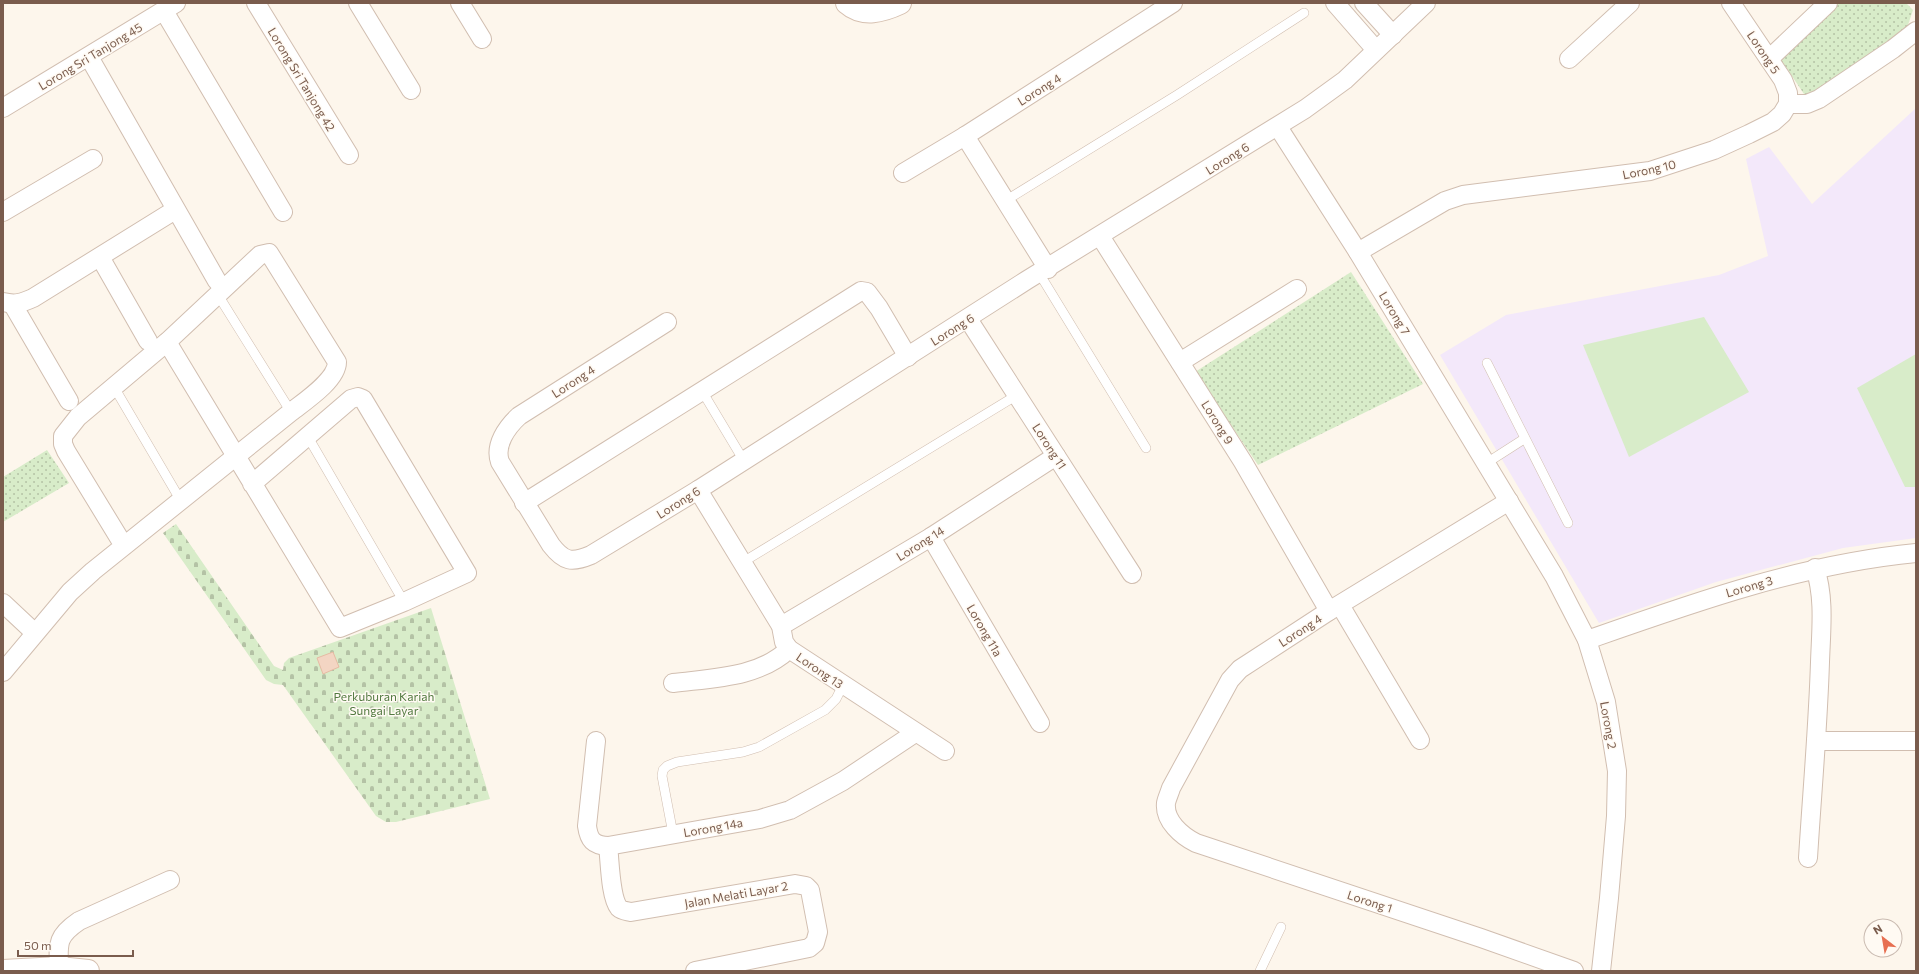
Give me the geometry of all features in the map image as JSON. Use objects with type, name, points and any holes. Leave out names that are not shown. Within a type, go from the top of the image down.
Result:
[{"type":"street","name":"Lorong Sri Tanjong 42","points":[[256,3],[349,155]]},
{"type":"street","points":[[358,3],[411,90]]},
{"type":"street","points":[[460,3],[482,40]]},
{"type":"street","points":[[847,3],[868,12],[885,11],[900,3]]},
{"type":"street","name":"Lorong 4","points":[[903,173],[965,136],[1173,3]]},
{"type":"street","points":[[1335,3],[1376,50]]},
{"type":"street","points":[[1364,3],[1393,35]]},
{"type":"street","name":"Lorong 6","points":[[498,456],[524,503],[559,555],[568,560],[579,560],[591,555],[698,490],[1043,271],[1278,126],[1345,80],[1426,3]]},
{"type":"street","points":[[1569,59],[1630,3]]},
{"type":"street","name":"Lorong 5","points":[[1731,3],[1783,80],[1788,92],[1788,104]]},
{"type":"street","points":[[1769,59],[1828,3]]},
{"type":"street","points":[[170,7],[283,212]]},
{"type":"street","name":"Lorong Sri Tanjong 45","points":[[3,108],[170,7]]},
{"type":"street","points":[[1788,104],[1808,104],[1819,99],[1893,49],[1916,31]]},
{"type":"street","points":[[89,57],[217,288]]},
{"type":"street","name":"Lorong 10","points":[[1358,252],[1445,201],[1463,196],[1656,169],[1714,150],[1750,134],[1773,122],[1782,114],[1788,104]]},
{"type":"street","name":"Lorong 7","points":[[1278,126],[1358,252],[1509,502]]},
{"type":"street","points":[[965,136],[1006,201],[1043,271]]},
{"type":"street","points":[[3,212],[93,159]]},
{"type":"street","points":[[69,400],[8,304],[23,303],[33,298],[175,210]]},
{"type":"street","name":"Lorong 9","points":[[1100,236],[1334,608],[1420,740]]},
{"type":"street","points":[[3,672],[70,592],[124,546],[291,412],[330,378],[337,369],[337,362],[273,256],[269,253],[260,255],[217,288],[166,342],[78,417],[63,436],[63,444],[124,546]]},
{"type":"street","points":[[100,257],[148,341]]},
{"type":"street","points":[[1180,362],[1297,289]]},
{"type":"street","points":[[524,503],[861,291],[867,292],[879,308],[908,357]]},
{"type":"street","name":"Lorong 11","points":[[968,319],[1132,574]]},
{"type":"street","name":"Lorong 4","points":[[498,456],[498,451],[506,429],[519,416],[667,322]]},
{"type":"street","points":[[166,342],[235,457],[340,628],[404,602],[465,574],[466,570],[364,399],[358,397],[351,399],[252,484]]},
{"type":"street","name":"Lorong 14","points":[[781,626],[931,537],[1056,456]]},
{"type":"street","name":"Lorong 13","points":[[698,490],[781,626],[784,642],[789,649],[915,733],[945,751]]},
{"type":"street","name":"Lorong 4","points":[[1171,821],[1166,802],[1171,788],[1234,674],[1334,608],[1509,502]]},
{"type":"street","name":"Lorong 2","points":[[1509,502],[1554,576],[1588,640],[1606,702],[1617,771],[1616,816],[1601,971]]},
{"type":"street","name":"Lorong 11a","points":[[931,537],[1040,723]]},
{"type":"street","name":"Lorong 3","points":[[1588,640],[1698,601],[1770,579],[1815,568],[1916,552]]},
{"type":"street","points":[[1808,858],[1816,741],[1822,614],[1821,596],[1815,568]]},
{"type":"street","points":[[3,603],[35,633]]},
{"type":"street","points":[[673,683],[752,671],[781,657],[789,649]]},
{"type":"street","name":"Lorong 14a","points":[[608,846],[760,819],[790,810],[843,781],[915,733]]},
{"type":"street","points":[[596,741],[586,826],[588,836],[591,841],[596,844],[608,846]]},
{"type":"street","points":[[1816,741],[1916,741]]},
{"type":"street","name":"Lorong 1","points":[[1171,821],[1181,834],[1196,843],[1481,938],[1574,971]]},
{"type":"street","name":"Jalan Melati Layar 2","points":[[608,846],[614,896],[619,908],[623,911],[631,912],[795,884],[806,886],[810,890],[818,932],[815,943],[809,948],[804,951],[695,971]]},
{"type":"street","points":[[75,970],[58,946],[62,934],[79,921],[170,880]]},
{"type":"street","points":[[3,971],[75,970]]},
{"type":"lane","points":[[1006,201],[1177,95],[1304,13]]},
{"type":"lane","points":[[1043,271],[1146,448]]},
{"type":"lane","points":[[217,288],[291,412]]},
{"type":"lane","points":[[1487,363],[1524,439],[1568,523]]},
{"type":"lane","points":[[114,387],[181,501]]},
{"type":"lane","points":[[702,392],[744,461]]},
{"type":"lane","points":[[743,562],[1017,395]]},
{"type":"lane","points":[[308,437],[404,602]]},
{"type":"lane","points":[[1485,464],[1524,439]]},
{"type":"lane","points":[[673,834],[662,776],[663,770],[667,766],[677,762],[743,752],[759,747],[825,710],[836,699],[843,685]]},
{"type":"lane","points":[[1260,971],[1281,927]]},
{"type":"shaded area","points":[[1916,108],[1916,538],[1843,548],[1716,582],[1599,623],[1440,355],[1506,315],[1719,275],[1768,256],[1746,159],[1769,147],[1812,204]]},
{"type":"green space","points":[[1837,3],[1906,3],[1913,10],[1907,28],[1815,95],[1804,94],[1779,57]]},
{"type":"green space","points":[[1351,272],[1423,384],[1258,465],[1195,372]]},
{"type":"green space","points":[[1704,317],[1749,392],[1629,457],[1583,345]]},
{"type":"green space","points":[[1916,354],[1916,487],[1905,487],[1857,388]]},
{"type":"green space","points":[[47,450],[69,483],[3,522],[3,477]]},
{"type":"green space","name":"Perkuburan Kariah Sungai Layar","points":[[176,524],[274,666],[283,670],[284,663],[289,658],[431,608],[490,799],[396,822],[386,822],[376,816],[283,685],[274,684],[266,680],[163,533]]},
{"type":"building","points":[[333,652],[339,667],[323,674],[317,658]]}]
